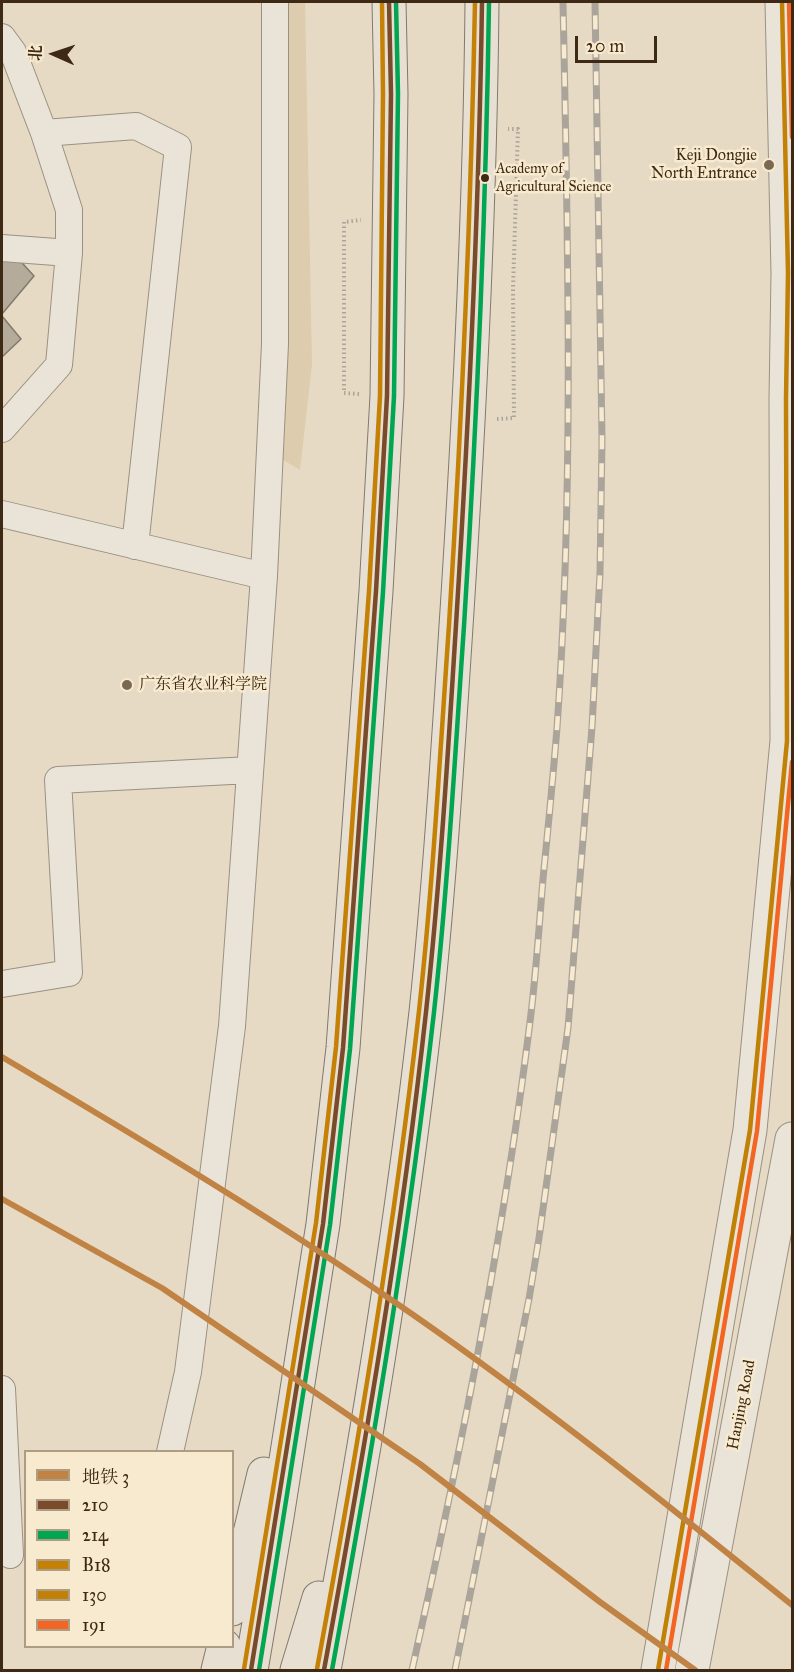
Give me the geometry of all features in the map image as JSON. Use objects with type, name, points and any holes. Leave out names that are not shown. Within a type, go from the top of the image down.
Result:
[{"type":"highway","points":[[378,2],[391,94]]},
{"type":"highway","points":[[251,1671],[278,1517],[323,1224],[343,1048],[376,591],[387,396],[391,94],[389,2]]},
{"type":"highway","points":[[324,1671],[364,1447],[406,1170],[424,1021],[445,787],[474,330],[481,132],[482,2]]},
{"type":"highway","points":[[234,1601],[323,1224]]},
{"type":"highway","points":[[297,1671],[364,1447]]},
{"type":"highway","points":[[218,1671],[224,1648]]},
{"type":"street","points":[[170,1450],[188,1372],[230,1038],[250,770],[264,576],[275,344],[275,2]]},
{"type":"street","points":[[658,1671],[750,1130],[788,741],[786,399],[790,274],[782,2]]},
{"type":"street","points":[[2,37],[13,52],[44,133],[69,210],[69,253],[59,365],[2,429]]},
{"type":"street","points":[[44,133],[136,126],[178,147],[135,546]]},
{"type":"street","points":[[2,248],[69,253]]},
{"type":"street","points":[[2,514],[264,576]]},
{"type":"street","points":[[2,984],[69,973],[58,780],[250,770]]},
{"type":"street","name":"Hanjing Road","points":[[692,1671],[792,1139]]},
{"type":"street","points":[[2,1389],[12,1554]]},
{"type":"path","points":[[514,418],[513,289],[518,129]]},
{"type":"path","points":[[344,222],[344,393]]},
{"type":"shaded area","points":[[274,2],[305,2],[312,365],[300,470],[270,452]]},
{"type":"building","points":[[14,254],[34,276],[2,314],[2,260]]},
{"type":"building","points":[[2,316],[21,339],[2,357]]},
{"type":"railway","points":[[412,1670],[479,1348],[507,1185],[536,969],[557,728],[566,546],[568,365],[563,2]]},
{"type":"railway","points":[[455,1670],[529,1299],[568,1028],[592,727],[600,573],[602,439],[595,2]]},
{"type":"metro line","name":"3","points":[[2,1057],[209,1182],[412,1314],[557,1420],[792,1605]]},
{"type":"metro line","name":"3","points":[[2,1199],[162,1288],[420,1464],[600,1602],[695,1670]]},
{"type":"transit line","name":"B18","points":[[244,1669],[316,1223],[336,1047],[369,591],[380,396],[382,2]]},
{"type":"transit line","name":"210","points":[[251,1670],[323,1224],[343,1048],[376,591],[387,396],[391,94],[389,2]]},
{"type":"transit line","name":"214","points":[[259,1670],[330,1225],[350,1049],[383,592],[394,396],[398,94],[396,2]]},
{"type":"transit line","name":"B18","points":[[317,1669],[386,1259],[409,1094],[424,963],[458,469],[475,2]]},
{"type":"transit line","name":"210","points":[[324,1670],[368,1424],[394,1260],[431,964],[447,770],[465,470],[476,236],[482,2]]},
{"type":"transit line","name":"214","points":[[332,1670],[401,1260],[424,1095],[439,964],[473,470],[483,236],[489,2]]},
{"type":"transit line","name":"130","points":[[658,1670],[750,1130],[787,741],[788,273],[782,2]]},
{"type":"transit line","name":"191","points":[[789,2],[792,137]]},
{"type":"transit line","name":"191","points":[[666,1670],[757,1131],[792,762]]},
{"type":"place","name":"Keji Dongjie North Entrance","points":[[769,165]]},
{"type":"place","name":"Academy of Agricultural Science","points":[[485,178]]},
{"type":"place","name":"广东省农业科学院","points":[[127,685]]}]
